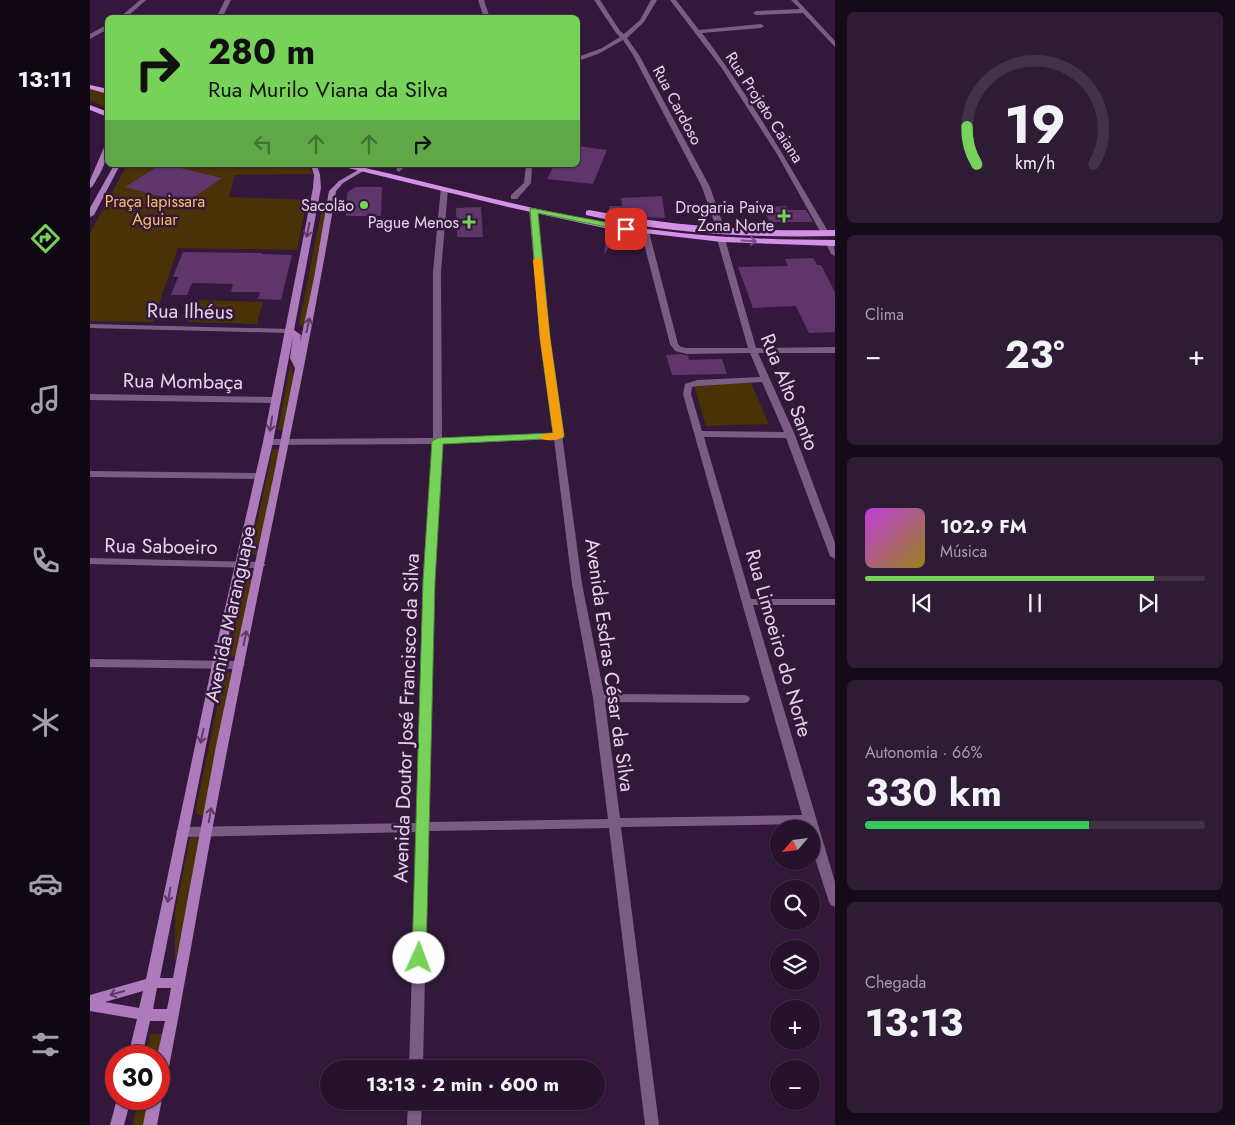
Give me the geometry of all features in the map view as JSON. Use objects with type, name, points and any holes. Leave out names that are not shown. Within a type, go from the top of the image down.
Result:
[{"type":"main road","points":[[90,87],[105,91]]},
{"type":"main road","points":[[90,107],[105,114]]},
{"type":"main road","points":[[90,186],[105,153]]},
{"type":"main road","points":[[90,215],[116,167]]},
{"type":"main road","name":"Avenida Maranguape","points":[[138,1045],[217,665],[268,442],[315,197],[317,175],[315,167]]},
{"type":"main road","points":[[349,167],[533,210],[645,232],[832,243]]},
{"type":"main road","points":[[401,167],[514,198],[610,217],[721,235],[830,233]]},
{"type":"main road","name":"Avenida Maranguape","points":[[166,1045],[222,746],[261,565],[333,197],[336,186],[362,170]]},
{"type":"main road","points":[[97,174],[106,176],[97,192],[100,197]]},
{"type":"main road","points":[[315,197],[333,197]]},
{"type":"main road","points":[[289,331],[297,334],[294,358],[299,368]]},
{"type":"main road","points":[[90,1001],[152,983],[179,983]]},
{"type":"main road","points":[[90,1005],[145,1015],[172,1015]]},
{"type":"main road","points":[[117,1125],[121,1110]]},
{"type":"main road","points":[[150,1125],[153,1110]]},
{"type":"street","points":[[126,15],[143,0]]},
{"type":"street","points":[[220,15],[228,0]]},
{"type":"street","points":[[481,0],[486,15]]},
{"type":"street","name":"Rua Cardoso","points":[[597,0],[636,55],[706,187],[721,235]]},
{"type":"street","points":[[580,58],[599,51],[624,37],[642,20],[654,0]]},
{"type":"street","name":"Rua Projeto Caiana","points":[[673,0],[724,66],[830,233]]},
{"type":"street","points":[[794,0],[835,44]]},
{"type":"street","points":[[756,13],[804,11]]},
{"type":"street","points":[[697,32],[761,26]]},
{"type":"street","points":[[90,37],[105,28]]},
{"type":"street","points":[[514,198],[527,183],[530,167]]},
{"type":"street","name":"Avenida Doutor José Francisco da Silva","points":[[416,1060],[429,581],[438,441],[437,272],[444,189]]},
{"type":"street","name":"Avenida Esdras César da Silva","points":[[533,210],[545,338],[577,584],[599,698],[652,1125]]},
{"type":"street","points":[[645,232],[675,347],[687,351],[752,349],[835,350]]},
{"type":"street","name":"Rua Alto Santo","points":[[721,235],[752,349],[790,435],[835,556]]},
{"type":"street","points":[[832,243],[835,254]]},
{"type":"street","name":"Rua Ilhéus","points":[[90,326],[289,331]]},
{"type":"street","name":"Rua Limoeiro do Norte","points":[[766,379],[697,383],[688,386],[688,394],[749,602],[809,819],[835,902]]},
{"type":"street","name":"Rua Mombaça","points":[[90,397],[275,400]]},
{"type":"street","points":[[699,434],[790,435]]},
{"type":"street","points":[[268,442],[438,441],[559,436]]},
{"type":"street","points":[[90,474],[260,476]]},
{"type":"street","name":"Rua Saboeiro","points":[[90,562],[261,565]]},
{"type":"street","points":[[749,602],[835,602]]},
{"type":"street","points":[[90,663],[240,666]]},
{"type":"street","points":[[599,698],[744,699]]},
{"type":"street","points":[[182,832],[809,819]]},
{"type":"street","points":[[414,1125],[415,1110]]},
{"type":"green space","points":[[90,89],[105,93],[105,107],[90,100]]},
{"type":"green space","name":"Praça Iapissara Aguiar","points":[[126,167],[309,167],[313,174],[235,175],[229,197],[307,200],[297,250],[178,248],[153,322],[90,321],[90,233]]},
{"type":"green space","points":[[328,200],[306,329],[299,324],[321,213],[324,201]]},
{"type":"green space","points":[[195,300],[263,302],[257,324],[188,322]]},
{"type":"green space","points":[[291,362],[294,384],[285,430],[278,430]]},
{"type":"green space","points":[[751,383],[769,424],[706,426],[694,385]]},
{"type":"green space","points":[[273,449],[279,449],[259,555],[250,554]]},
{"type":"green space","points":[[255,570],[237,657],[229,656],[246,571]]},
{"type":"green space","points":[[230,672],[235,674],[207,811],[203,816],[197,814],[196,809],[224,674]]},
{"type":"green space","points":[[198,836],[201,840],[175,962],[175,912],[190,838]]},
{"type":"green space","points":[[150,1034],[163,1034],[161,1045],[148,1045]]},
{"type":"green space","points":[[136,1110],[148,1110],[145,1125],[133,1125]]},
{"type":"building","points":[[580,146],[607,150],[593,184],[547,179],[553,167],[580,167]]},
{"type":"building","points":[[157,167],[176,167],[222,178],[185,203],[125,187]]},
{"type":"building","name":"Sacolão","points":[[355,187],[382,187],[381,216],[346,216],[347,193]]},
{"type":"building","points":[[662,196],[665,218],[609,212],[609,206],[622,206],[621,198]]},
{"type":"building","points":[[787,206],[788,210],[806,210],[813,222],[769,222],[763,207]]},
{"type":"building","name":"Pague Menos","points":[[481,207],[483,237],[457,237],[456,208]]},
{"type":"building","points":[[607,230],[618,232],[604,255]]},
{"type":"building","points":[[183,252],[292,255],[281,300],[258,299],[260,292],[231,292],[233,284],[192,283],[187,295],[171,295],[178,277],[173,277]]},
{"type":"building","points":[[813,258],[817,265],[821,265],[835,292],[835,332],[809,333],[796,306],[753,308],[738,267],[788,266],[785,259]]},
{"type":"building","points":[[681,354],[688,356],[689,360],[722,359],[727,374],[672,375],[666,355]]},
{"type":"slow traffic","points":[[538,260],[545,338],[559,436],[544,437]]},
{"type":"place","name":"Sacolão","points":[[364,205]]},
{"type":"place","name":"Drogaria Paiva Zona Norte","points":[[784,216]]},
{"type":"place","name":"Pague Menos","points":[[469,222]]},
{"type":"route","points":[[419,958],[429,581],[438,441],[559,436],[545,338],[533,210],[626,229]]}]
